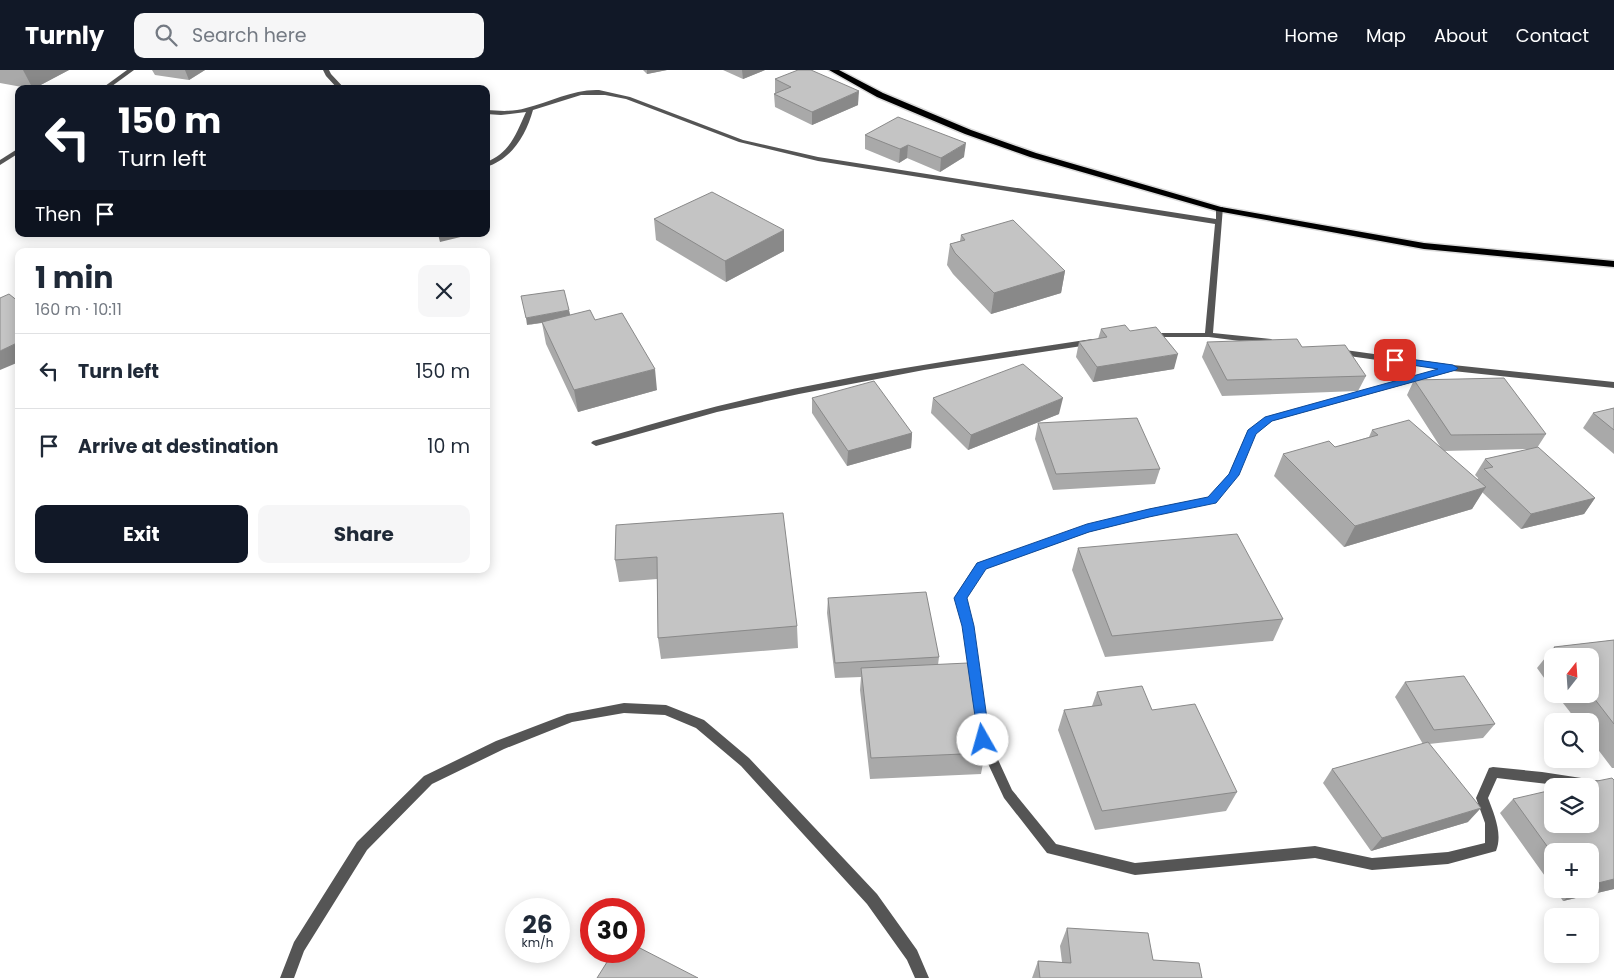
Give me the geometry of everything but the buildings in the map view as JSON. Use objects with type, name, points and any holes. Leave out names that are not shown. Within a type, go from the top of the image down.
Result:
[{"type":"main road","points":[[833,70],[880,95],[968,132],[1024,152],[1220,209],[1424,246],[1614,264]]},
{"type":"street","points":[[109,85],[130,70]]},
{"type":"street","points":[[326,70],[328,75],[338,85]]},
{"type":"street","points":[[490,112],[512,114],[530,111],[581,93],[612,94],[628,98],[741,140],[809,157],[873,169],[1219,222]]},
{"type":"street","points":[[490,163],[496,162],[515,147],[530,111]]},
{"type":"street","points":[[0,163],[15,153]]},
{"type":"street","points":[[1209,335],[1220,209]]},
{"type":"street","points":[[1137,335],[1209,335],[1280,343]]},
{"type":"street","points":[[596,443],[755,400],[792,392],[999,355],[1098,341]]},
{"type":"street","points":[[1328,350],[1453,368],[1614,385]]},
{"type":"street","points":[[1453,368],[1269,419],[1251,432],[1233,475],[1212,500],[1149,513],[1087,529],[981,566],[960,598],[968,626],[983,740],[1008,794],[1052,849],[1135,869],[1315,852],[1372,864],[1448,858],[1490,847],[1490,823],[1482,798],[1493,772],[1542,777],[1614,789]]},
{"type":"street","points":[[287,978],[299,947],[362,846],[428,780],[500,745],[571,718],[624,708],[666,710],[700,724],[745,762],[872,899],[912,956],[922,978]]},
{"type":"route","points":[[983,740],[968,626],[960,598],[981,566],[1087,529],[1149,513],[1212,500],[1233,475],[1251,432],[1269,419],[1453,368],[1395,360]]}]
